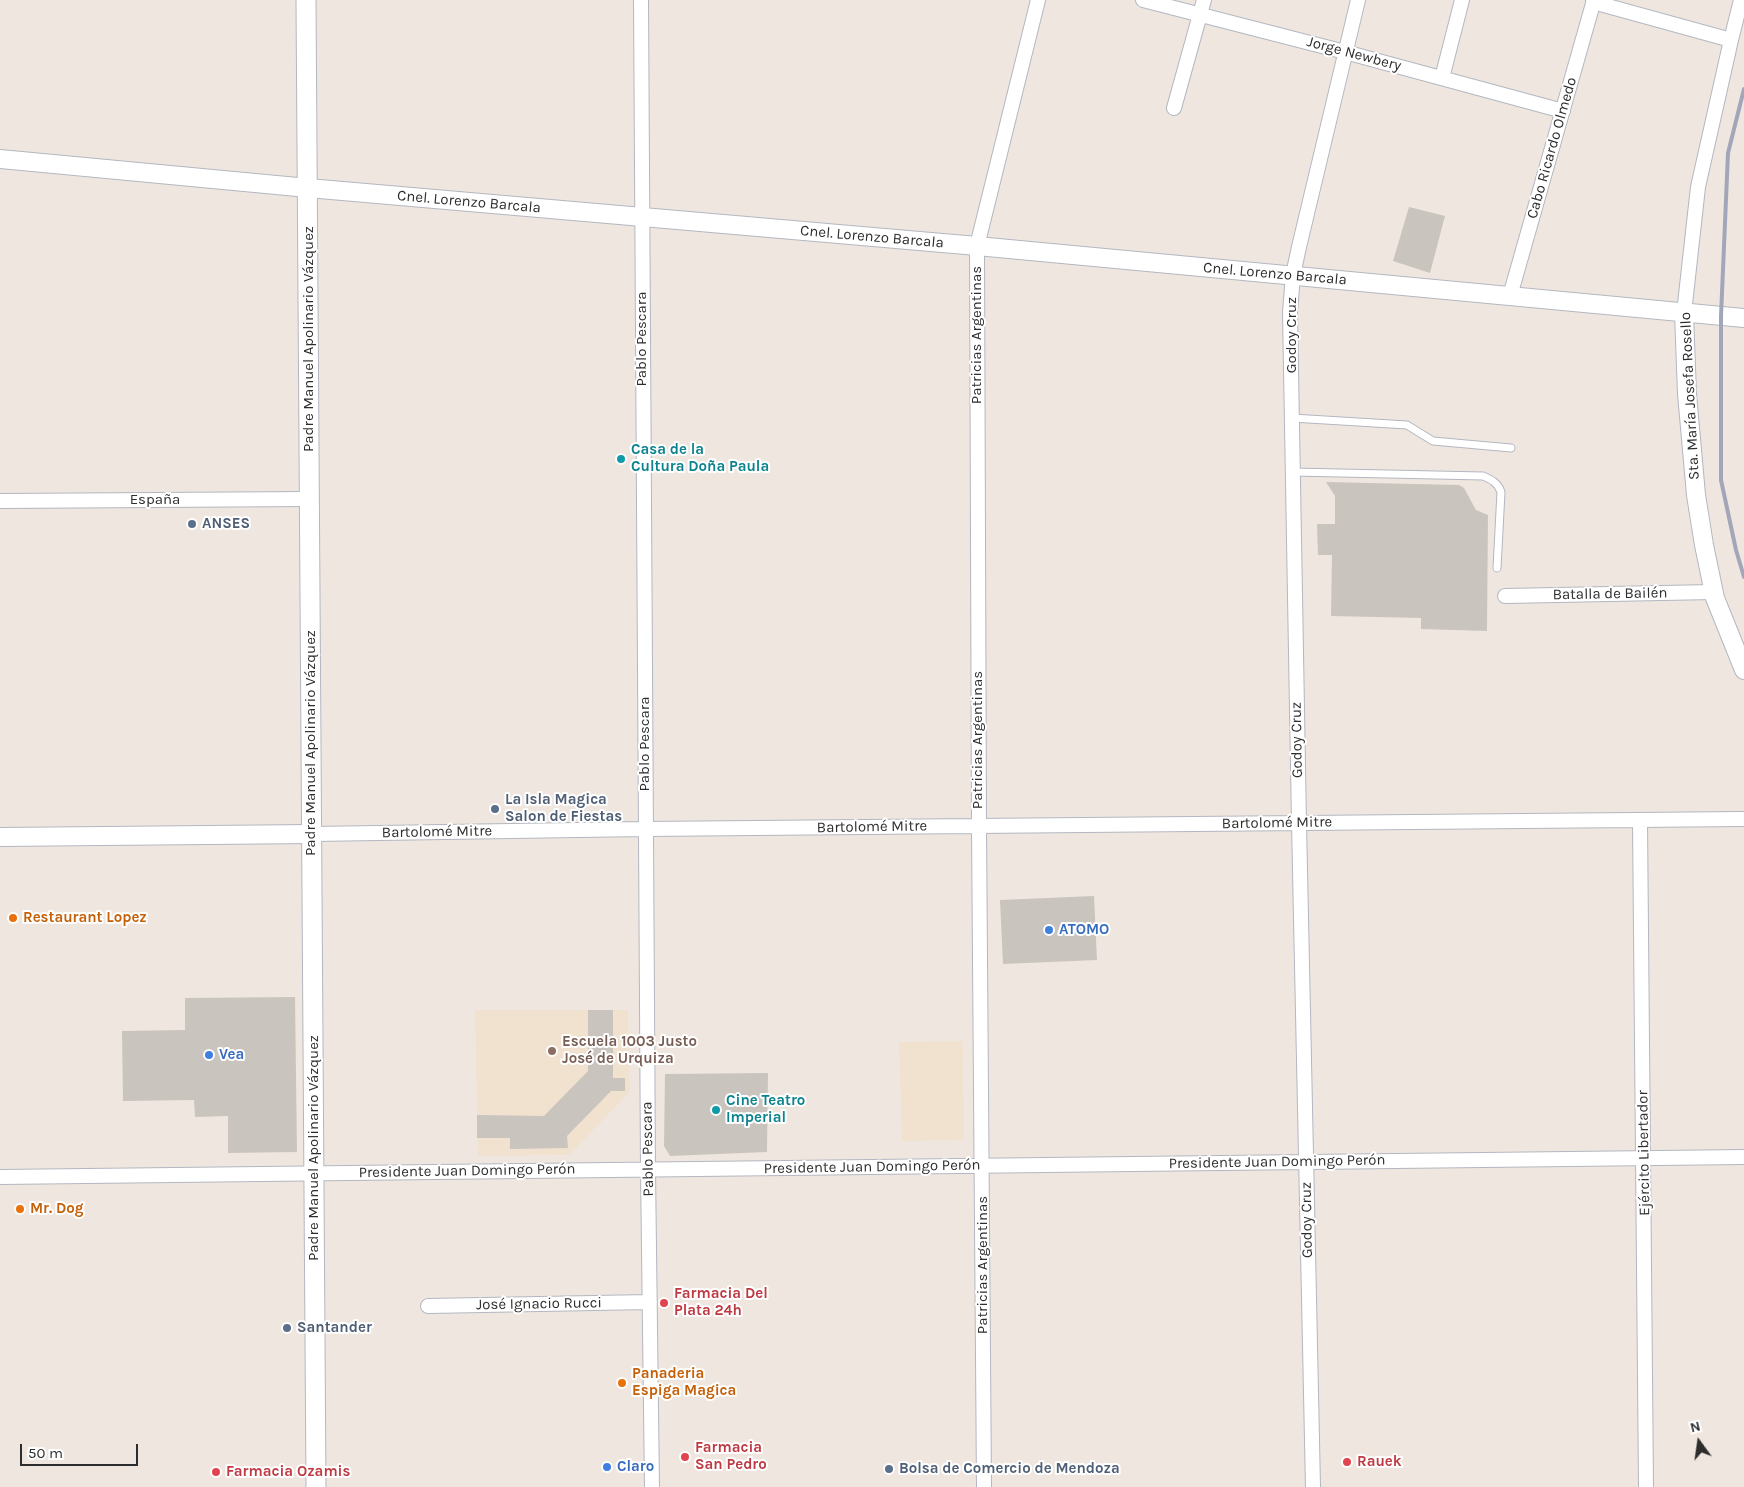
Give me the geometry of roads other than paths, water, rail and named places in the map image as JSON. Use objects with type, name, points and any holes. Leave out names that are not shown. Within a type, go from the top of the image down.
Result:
[{"type":"main road","name":"Padre Manuel Apolinario Vázquez","points":[[306,0],[316,1487]]},
{"type":"street","name":"Pablo Pescara","points":[[641,0],[645,829],[652,1487]]},
{"type":"street","name":"Patricias Argentinas","points":[[984,1487],[977,246],[1038,0]]},
{"type":"street","name":"Jorge Newbery","points":[[1143,0],[1202,7],[1345,52],[1563,111]]},
{"type":"street","name":"Godoy Cruz","points":[[1313,1487],[1290,312],[1294,276],[1358,0]]},
{"type":"street","points":[[1442,78],[1462,0]]},
{"type":"street","name":"Sta. María Josefa Rosello","points":[[1742,0],[1731,40],[1698,187],[1684,313],[1687,394],[1696,495],[1704,545],[1714,592],[1744,670]]},
{"type":"street","points":[[1593,1],[1731,40]]},
{"type":"street","name":"Cabo Ricardo Olmedo","points":[[1510,296],[1593,1]]},
{"type":"street","points":[[1174,108],[1202,7]]},
{"type":"street","name":"Cnel. Lorenzo Barcala","points":[[0,159],[308,188],[977,246],[1744,318]]},
{"type":"street","name":"España","points":[[0,501],[310,499]]},
{"type":"street","name":"Batalla de Bailén","points":[[1505,596],[1714,592]]},
{"type":"street","name":"Bartolomé Mitre","points":[[0,837],[1744,819]]},
{"type":"street","name":"Ejército Libertador","points":[[1640,820],[1646,1487]]},
{"type":"street","name":"Presidente Juan Domingo Perón","points":[[0,1177],[982,1165],[1644,1160],[1744,1157]]},
{"type":"street","name":"José Ignacio Rucci","points":[[428,1306],[650,1302]]},
{"type":"lane","points":[[1292,418],[1407,425],[1433,441],[1511,448]]},
{"type":"lane","points":[[1293,472],[1483,476],[1491,479],[1498,484],[1502,492],[1497,568]]},
{"type":"railway","points":[[1744,89],[1728,153],[1721,316],[1721,480],[1736,550],[1744,577]]},
{"type":"place","name":"Casa de la Cultura Doña Paula","points":[[621,459]]},
{"type":"place","name":"ANSES","points":[[192,524]]},
{"type":"place","name":"La Isla Magica Salon de Fiestas","points":[[495,809]]},
{"type":"place","name":"Restaurant Lopez","points":[[13,918]]},
{"type":"place","name":"ATOMO","points":[[1049,930]]},
{"type":"place","name":"Escuela 1003 Justo José de Urquiza","points":[[552,1051]]},
{"type":"place","name":"Vea","points":[[209,1055]]},
{"type":"place","name":"Cine Teatro Imperial","points":[[716,1110]]},
{"type":"place","name":"Mr. Dog","points":[[20,1209]]},
{"type":"place","name":"Farmacia Del Plata 24h","points":[[664,1303]]},
{"type":"place","name":"Santander","points":[[287,1328]]},
{"type":"place","name":"Panaderia Espiga Magica","points":[[622,1383]]},
{"type":"place","name":"Farmacia San Pedro","points":[[685,1457]]},
{"type":"place","name":"Rauek","points":[[1347,1462]]},
{"type":"place","name":"Claro","points":[[607,1467]]},
{"type":"place","name":"Bolsa de Comercio de Mendoza","points":[[889,1469]]},
{"type":"place","name":"Farmacia Ozamis","points":[[216,1472]]}]
